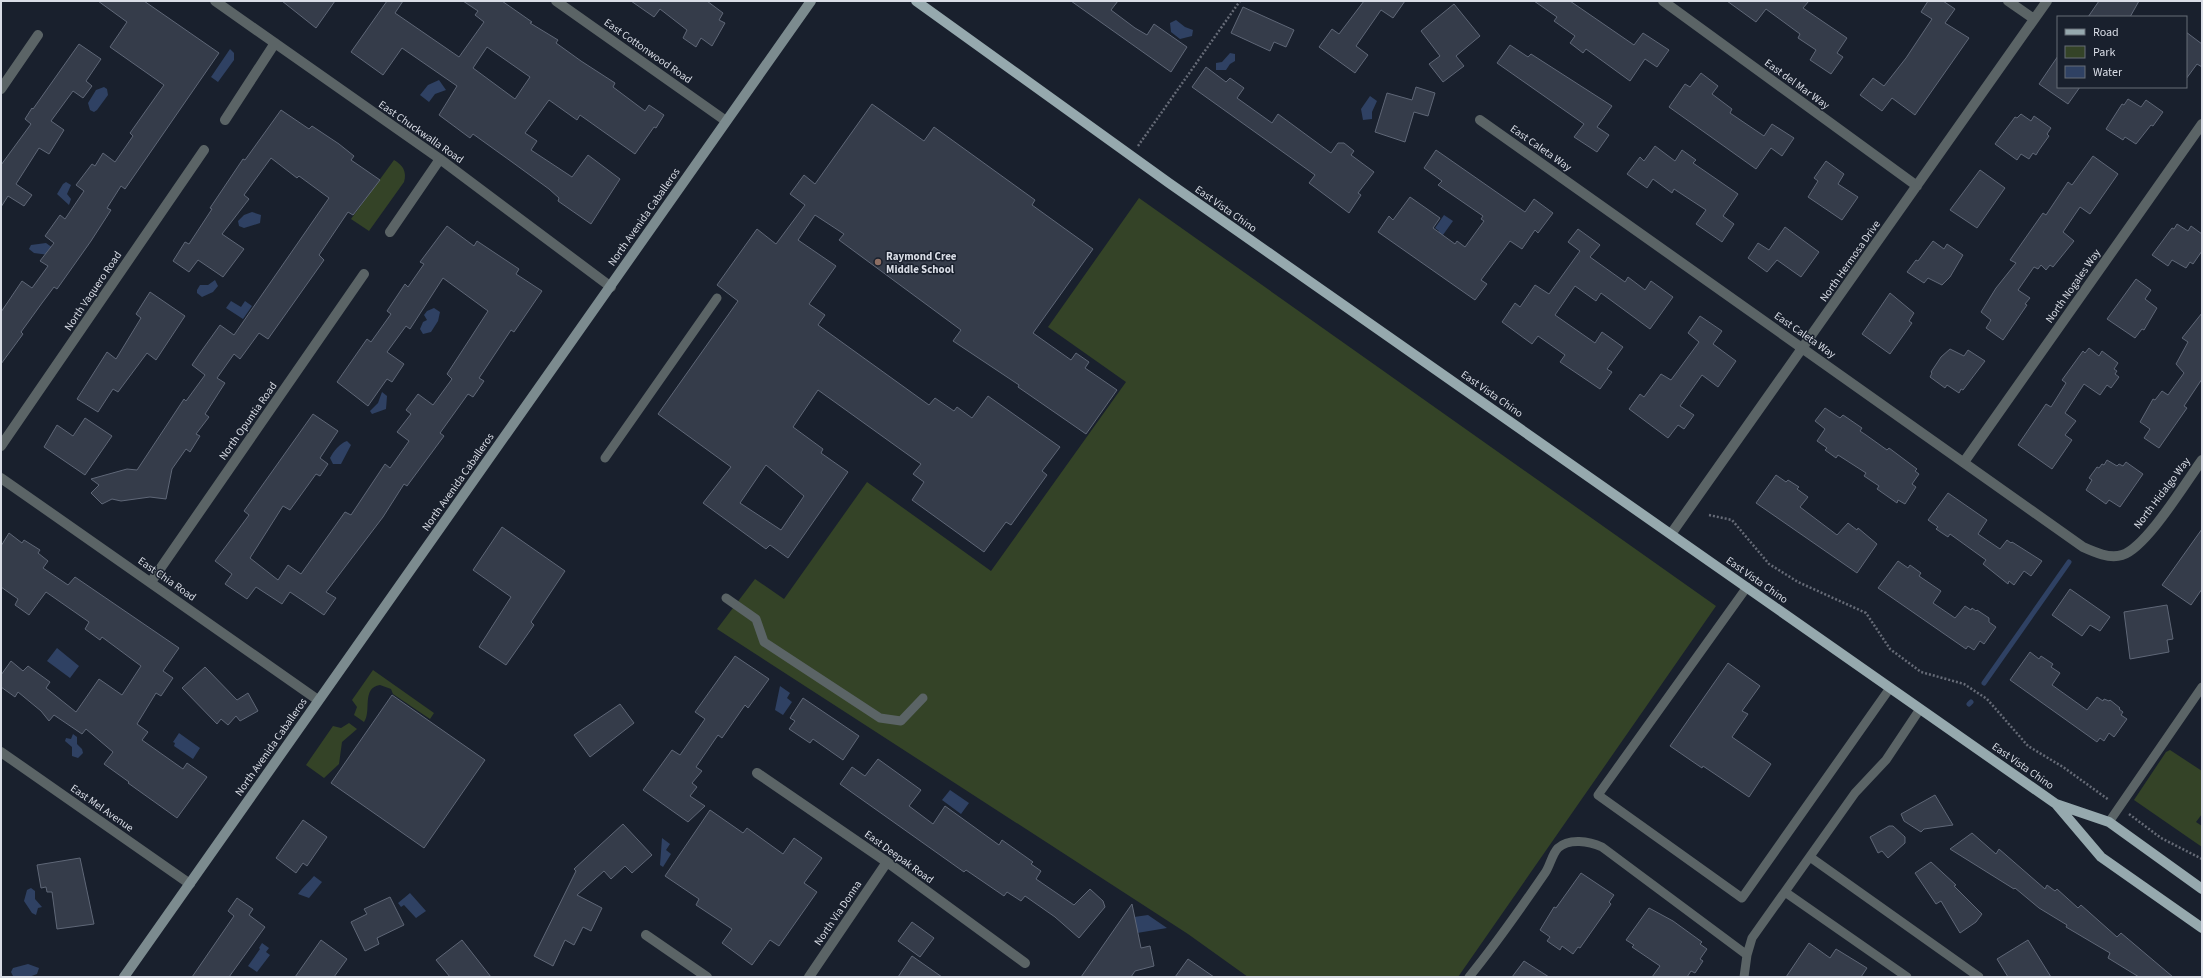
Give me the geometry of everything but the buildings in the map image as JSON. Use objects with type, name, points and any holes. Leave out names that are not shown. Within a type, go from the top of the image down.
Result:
[{"type":"main road","name":"East Vista Chino","points":[[916,1],[1131,156],[2056,804],[2101,856],[2202,928]]},
{"type":"main road","name":"East Vista Chino","points":[[2056,804],[2109,822],[2202,889]]},
{"type":"street","name":"East Chuckwalla Road","points":[[214,1],[440,159],[611,287]]},
{"type":"street","name":"East Cottonwood Road","points":[[556,1],[726,121]]},
{"type":"street","name":"North Avenida Caballeros","points":[[124,977],[811,1]]},
{"type":"street","name":"East del Mar Way","points":[[1663,1],[1917,186]]},
{"type":"street","points":[[2008,1],[2034,19]]},
{"type":"street","name":"North Hermosa Drive","points":[[1670,534],[2047,1]]},
{"type":"street","points":[[1,89],[38,35]]},
{"type":"street","points":[[225,120],[275,43]]},
{"type":"street","name":"East Caleta Way","points":[[1480,120],[2083,547],[2102,555],[2122,555]]},
{"type":"street","name":"North Nogales Way","points":[[1964,462],[2202,124]]},
{"type":"street","name":"North Vaquero Road","points":[[1,446],[204,150]]},
{"type":"street","points":[[390,232],[440,159]]},
{"type":"street","name":"North Opuntia Road","points":[[151,582],[364,274]]},
{"type":"street","name":"North Hidalgo Way","points":[[2122,555],[2150,533],[2202,460]]},
{"type":"street","name":"East Chia Road","points":[[1,478],[318,700]]},
{"type":"street","name":"East Mel Avenue","points":[[1,752],[190,884]]},
{"type":"street","name":"East Deepak Road","points":[[757,773],[886,862],[1025,963]]},
{"type":"street","name":"North Via Donna","points":[[809,977],[886,862]]},
{"type":"street","points":[[646,935],[707,977]]},
{"type":"lane","points":[[605,458],[717,298]]},
{"type":"lane","points":[[1747,587],[1598,795],[1736,894],[1742,898],[1890,688]]},
{"type":"lane","points":[[726,598],[756,620],[764,642],[880,718],[901,721],[923,698]]},
{"type":"lane","points":[[2109,822],[2202,687]]},
{"type":"lane","points":[[1744,977],[1747,955],[1752,938],[1859,789],[1886,760],[1920,709]]},
{"type":"lane","points":[[1469,977],[1546,872],[1557,848],[1567,843],[1592,843],[1602,847],[1747,955]]},
{"type":"lane","points":[[1810,857],[1979,977]]},
{"type":"lane","points":[[1785,892],[1907,977]]},
{"type":"path","points":[[1131,156],[1240,1]]},
{"type":"path","points":[[1709,515],[1732,520],[1769,564],[1798,582],[1866,613],[1890,649],[1921,672],[1964,684],[1987,699],[2028,746],[2063,767],[2161,838],[2202,858]]},
{"type":"green space","points":[[394,160],[404,169],[404,182],[369,231],[351,219]]},
{"type":"green space","points":[[1139,198],[1716,606],[1458,977],[1248,977],[1188,934],[717,629],[755,579],[784,599],[867,482],[991,571],[1126,382],[1048,327]]},
{"type":"green space","points":[[373,670],[434,713],[430,719],[393,694],[391,689],[380,685],[371,690],[364,722],[354,715],[357,707],[352,700]]},
{"type":"green space","points":[[349,723],[357,729],[342,742],[339,764],[324,778],[306,765],[333,726],[341,728]]},
{"type":"green space","points":[[2170,750],[2202,771],[2202,814],[2196,822],[2202,826],[2202,847],[2134,800],[2166,752]]},
{"type":"water","points":[[1176,20],[1185,27],[1193,30],[1192,36],[1180,39],[1171,32],[1170,23]]},
{"type":"water","points":[[230,49],[234,53],[234,60],[218,82],[211,77]]},
{"type":"water","points":[[1230,53],[1235,54],[1235,61],[1230,64],[1226,70],[1216,70],[1216,63],[1222,62]]},
{"type":"water","points":[[439,80],[446,90],[435,94],[429,102],[420,95],[428,85]]},
{"type":"water","points":[[104,87],[107,89],[108,95],[97,110],[94,112],[90,110],[88,103],[96,90]]},
{"type":"water","points":[[1370,96],[1377,101],[1372,112],[1372,119],[1363,120],[1361,109]]},
{"type":"water","points":[[66,182],[71,185],[67,194],[71,199],[69,205],[57,194]]},
{"type":"water","points":[[252,212],[261,215],[260,223],[244,228],[239,226],[238,221],[244,215]]},
{"type":"water","points":[[1444,215],[1453,221],[1435,246],[1431,243],[1439,231],[1435,228]]},
{"type":"water","points":[[46,243],[53,248],[49,255],[34,253],[29,249],[31,245]]},
{"type":"water","points":[[215,280],[218,286],[213,292],[202,297],[197,293],[200,285],[208,285]]},
{"type":"water","points":[[231,301],[241,307],[245,301],[252,306],[243,319],[226,308]]},
{"type":"water","points":[[434,308],[440,312],[438,321],[431,332],[423,334],[420,329],[423,322],[427,320],[424,315],[427,311]]},
{"type":"water","points":[[382,392],[387,396],[386,409],[372,414],[370,411],[378,403]]},
{"type":"water","points":[[347,441],[351,445],[341,464],[333,464],[330,458],[331,456],[339,446]]},
{"type":"water","points":[[57,648],[79,666],[70,678],[47,661]]},
{"type":"water","points":[[780,686],[790,693],[787,698],[792,702],[783,715],[775,710]]},
{"type":"water","points":[[179,733],[200,748],[193,759],[174,746],[175,743],[173,742]]},
{"type":"water","points":[[73,734],[77,737],[77,744],[82,749],[83,753],[78,758],[72,756],[72,747],[65,741],[66,738],[71,739]]},
{"type":"water","points":[[950,790],[969,803],[961,814],[942,800]]},
{"type":"water","points":[[662,838],[670,844],[666,850],[671,854],[663,867],[660,865]]},
{"type":"water","points":[[314,876],[322,882],[309,898],[298,894],[302,889]]},
{"type":"water","points":[[31,888],[35,891],[35,899],[42,907],[38,908],[36,915],[32,913],[24,901],[27,890]]},
{"type":"water","points":[[410,893],[426,911],[416,918],[404,905],[401,907],[398,903]]},
{"type":"water","points":[[1148,915],[1167,928],[1137,933],[1134,917]]},
{"type":"water","points":[[262,943],[269,948],[266,952],[270,955],[257,972],[248,966],[260,949],[259,948]]},
{"type":"water","points":[[28,964],[39,968],[37,974],[29,977],[13,976],[11,972],[13,968]]},
{"type":"waterway","points":[[1984,683],[2069,562]]},
{"type":"place","name":"Raymond Cree Middle School","points":[[878,262]]}]
